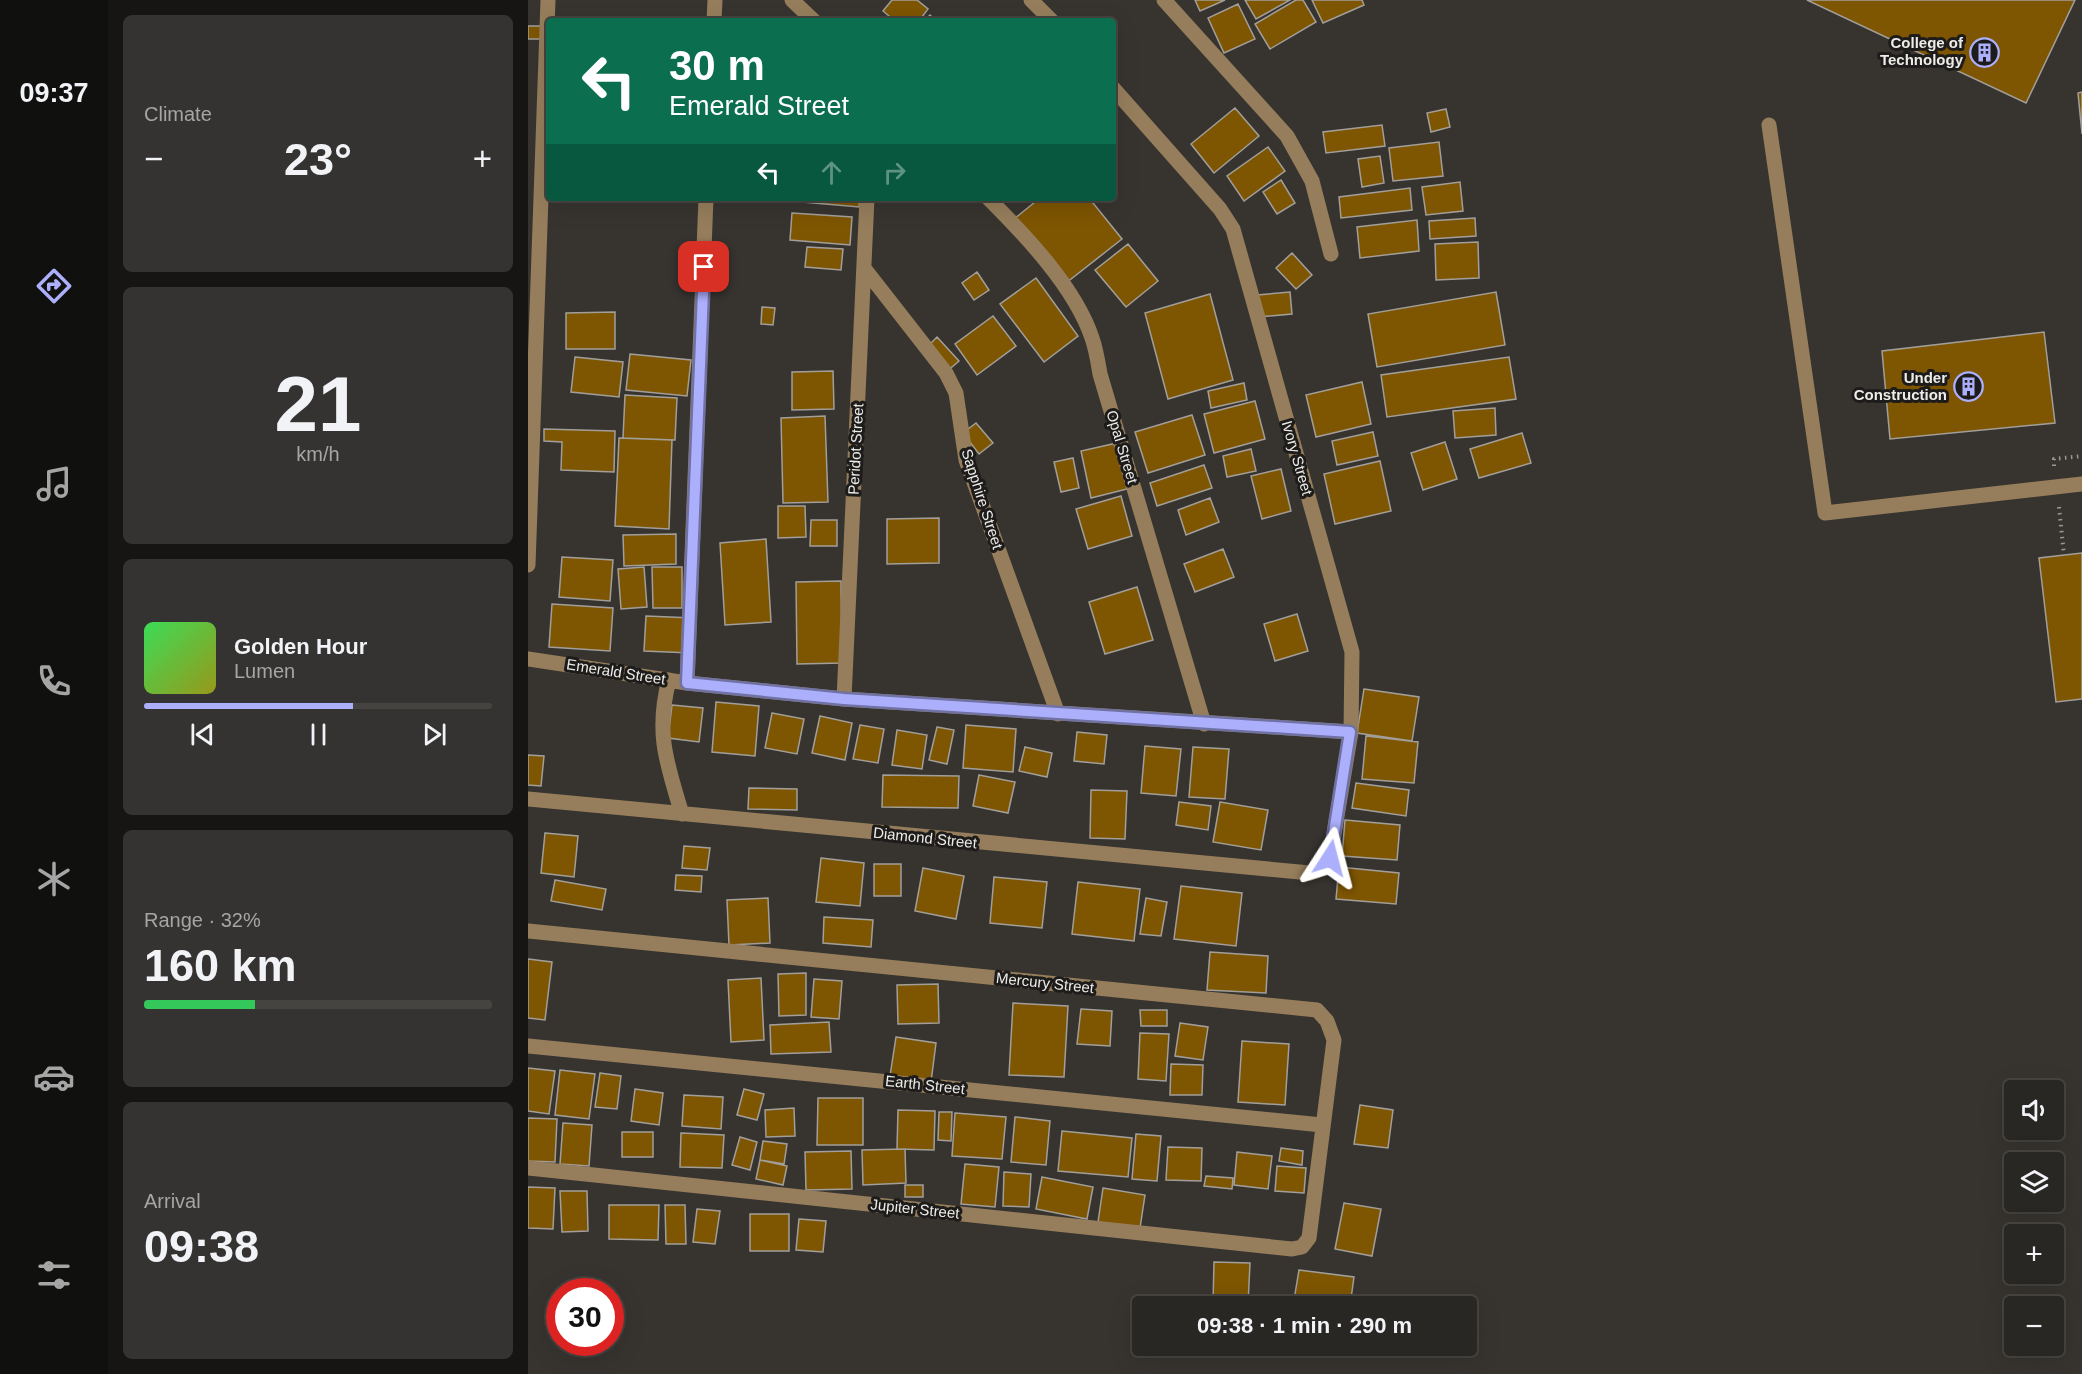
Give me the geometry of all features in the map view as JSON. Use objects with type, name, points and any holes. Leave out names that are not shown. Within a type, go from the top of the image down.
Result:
[{"type":"street","points":[[547,18],[548,0]]},
{"type":"street","points":[[714,18],[715,0]]},
{"type":"street","points":[[792,0],[811,18]]},
{"type":"street","points":[[1031,0],[1049,18]]},
{"type":"street","points":[[1164,0],[1287,136],[1312,181],[1331,254]]},
{"type":"street","points":[[528,566],[546,57]]},
{"type":"street","name":"Ivory Street","points":[[1116,91],[1220,208],[1233,229],[1352,652],[1350,732],[1330,858],[1322,869]]},
{"type":"street","points":[[1769,125],[1825,513],[2082,484]]},
{"type":"street","points":[[687,683],[706,201]]},
{"type":"street","name":"Peridot Street","points":[[844,699],[867,201]]},
{"type":"street","name":"Opal Street","points":[[991,201],[1018,228],[1077,305],[1092,337],[1100,374],[1204,724]]},
{"type":"street","name":"Sapphire Street","points":[[864,268],[946,373],[956,393],[966,460],[1058,714]]},
{"type":"street","name":"Emerald Street","points":[[528,659],[687,683],[844,699],[1350,732]]},
{"type":"street","points":[[669,680],[662,708],[663,741],[682,814]]},
{"type":"street","name":"Diamond Street","points":[[528,799],[1310,873],[1322,869]]},
{"type":"street","name":"Mercury Street","points":[[528,931],[1317,1010],[1327,1021],[1334,1040],[1309,1238],[1302,1246]]},
{"type":"street","name":"Earth Street","points":[[528,1046],[1322,1125]]},
{"type":"street","name":"Jupiter Street","points":[[528,1168],[1292,1250],[1302,1246]]},
{"type":"path","points":[[2064,555],[2059,505],[2070,504]]},
{"type":"building","points":[[892,0],[917,0],[928,9],[921,18],[891,18],[883,11]]},
{"type":"building","points":[[1195,0],[1225,0],[1200,11]]},
{"type":"building","points":[[1245,0],[1290,0],[1256,19]]},
{"type":"building","points":[[1296,0],[1303,0],[1316,22],[1270,49],[1255,24]]},
{"type":"building","points":[[1312,0],[1362,0],[1364,5],[1323,23]]},
{"type":"building","name":"College of Technology","points":[[1807,0],[2075,0],[2026,103]]},
{"type":"building","points":[[1238,4],[1255,39],[1224,53],[1208,18]]},
{"type":"building","points":[[528,26],[544,26],[544,39],[528,39]]},
{"type":"building","points":[[2082,92],[2082,134],[2078,93]]},
{"type":"building","points":[[1235,108],[1259,136],[1214,173],[1191,144]]},
{"type":"building","points":[[1446,109],[1450,127],[1431,132],[1427,113]]},
{"type":"building","points":[[1382,125],[1385,146],[1326,153],[1323,132]]},
{"type":"building","points":[[1439,142],[1443,176],[1393,181],[1389,148]]},
{"type":"building","points":[[1268,147],[1285,171],[1244,201],[1227,176]]},
{"type":"building","points":[[1380,156],[1384,183],[1362,187],[1358,159]]},
{"type":"building","points":[[1281,180],[1295,203],[1277,214],[1263,192]]},
{"type":"building","points":[[1460,182],[1463,211],[1426,215],[1422,187]]},
{"type":"building","points":[[1410,188],[1412,210],[1341,218],[1339,197]]},
{"type":"building","points":[[791,201],[860,201],[859,207]]},
{"type":"building","points":[[1036,201],[1091,201],[1122,239],[1066,283],[1014,219]]},
{"type":"building","points":[[792,213],[852,217],[850,245],[790,240]]},
{"type":"building","points":[[1475,218],[1476,236],[1430,239],[1429,221]]},
{"type":"building","points":[[1417,220],[1419,251],[1360,258],[1357,227]]},
{"type":"building","points":[[1478,242],[1479,278],[1436,280],[1435,244]]},
{"type":"building","points":[[1128,244],[1158,281],[1126,307],[1095,270]]},
{"type":"building","points":[[807,247],[843,249],[841,270],[805,267]]},
{"type":"building","points":[[1292,253],[1312,275],[1296,289],[1276,268]]},
{"type":"building","points":[[977,272],[989,290],[974,300],[962,283]]},
{"type":"building","points":[[1036,278],[1078,336],[1044,362],[1000,304]]},
{"type":"building","points":[[1290,292],[1292,314],[1259,317],[1257,295]]},
{"type":"building","points":[[1496,292],[1505,345],[1377,367],[1368,314]]},
{"type":"building","points":[[1210,294],[1233,380],[1168,399],[1145,313]]},
{"type":"building","points":[[762,307],[775,308],[773,325],[761,324]]},
{"type":"building","points":[[615,312],[615,349],[566,349],[566,313]]},
{"type":"building","points":[[993,316],[1016,346],[977,375],[955,344]]},
{"type":"building","name":"Under Construction","points":[[2044,332],[2055,423],[1890,439],[1882,351]]},
{"type":"building","points":[[937,337],[959,361],[945,373],[924,350]]},
{"type":"building","points":[[630,354],[691,360],[687,396],[626,390]]},
{"type":"building","points":[[575,357],[623,362],[619,397],[571,392]]},
{"type":"building","points":[[1509,357],[1516,399],[1387,417],[1381,375]]},
{"type":"building","points":[[833,371],[834,409],[792,410],[792,372]]},
{"type":"building","points":[[1362,382],[1371,424],[1316,437],[1306,395]]},
{"type":"building","points":[[1244,383],[1247,400],[1211,408],[1208,391]]},
{"type":"building","points":[[625,395],[677,398],[675,440],[623,438]]},
{"type":"building","points":[[1255,401],[1265,439],[1214,453],[1204,414]]},
{"type":"building","points":[[1495,408],[1496,435],[1455,438],[1453,411]]},
{"type":"building","points":[[1192,415],[1205,455],[1148,473],[1135,432]]},
{"type":"building","points":[[825,416],[828,502],[783,503],[781,418]]},
{"type":"building","points":[[976,423],[993,443],[979,454],[963,433]]},
{"type":"building","points":[[544,429],[615,431],[614,472],[561,470],[562,442],[544,441]]},
{"type":"building","points":[[1373,432],[1378,456],[1337,465],[1332,441]]},
{"type":"building","points":[[1522,433],[1531,463],[1479,478],[1470,449]]},
{"type":"building","points":[[619,438],[672,440],[669,529],[615,526]]},
{"type":"building","points":[[1445,442],[1457,479],[1423,490],[1411,453]]},
{"type":"building","points":[[1117,443],[1127,489],[1091,498],[1081,451]]},
{"type":"building","points":[[1251,449],[1256,471],[1227,477],[1223,456]]},
{"type":"building","points":[[1073,458],[1079,488],[1061,492],[1054,462]]},
{"type":"building","points":[[1380,461],[1391,511],[1335,524],[1324,474]]},
{"type":"building","points":[[1204,465],[1212,488],[1157,506],[1150,483]]},
{"type":"building","points":[[1281,469],[1291,511],[1262,519],[1251,476]]},
{"type":"building","points":[[1121,496],[1132,536],[1088,549],[1076,509]]},
{"type":"building","points":[[1210,498],[1219,522],[1186,535],[1178,510]]},
{"type":"building","points":[[778,506],[805,506],[806,537],[778,538]]},
{"type":"building","points":[[939,518],[939,563],[887,564],[887,519]]},
{"type":"building","points":[[811,520],[837,520],[837,546],[810,546]]},
{"type":"building","points":[[676,534],[676,564],[624,566],[623,535]]},
{"type":"building","points":[[766,539],[771,622],[725,625],[720,543]]},
{"type":"building","points":[[1223,549],[1234,577],[1195,592],[1184,564]]},
{"type":"building","points":[[2082,553],[2082,699],[2056,702],[2039,558]]},
{"type":"building","points":[[562,557],[613,560],[610,601],[559,597]]},
{"type":"building","points":[[644,567],[647,607],[621,609],[618,569]]},
{"type":"building","points":[[652,567],[682,567],[682,608],[653,608]]},
{"type":"building","points":[[841,581],[842,663],[797,664],[796,582]]},
{"type":"building","points":[[1137,587],[1153,640],[1105,654],[1089,602]]},
{"type":"building","points":[[552,604],[613,608],[610,651],[549,647]]},
{"type":"building","points":[[1297,614],[1308,651],[1275,661],[1264,624]]},
{"type":"building","points":[[646,616],[693,618],[691,653],[644,651]]},
{"type":"building","points":[[1364,689],[1419,697],[1412,741],[1357,733]]},
{"type":"building","points":[[716,702],[759,706],[755,756],[712,752]]},
{"type":"building","points":[[672,705],[703,708],[699,742],[668,738]]},
{"type":"building","points":[[772,713],[804,719],[797,754],[765,748]]},
{"type":"building","points":[[820,716],[852,723],[845,760],[812,753]]},
{"type":"building","points":[[860,725],[884,729],[878,763],[853,759]]},
{"type":"building","points":[[966,725],[1016,729],[1013,772],[963,768]]},
{"type":"building","points":[[937,727],[954,730],[947,764],[929,760]]},
{"type":"building","points":[[897,730],[927,735],[922,769],[892,765]]},
{"type":"building","points":[[1077,732],[1107,735],[1104,764],[1074,761]]},
{"type":"building","points":[[1366,736],[1418,742],[1414,783],[1362,779]]},
{"type":"building","points":[[1145,746],[1181,749],[1176,796],[1141,793]]},
{"type":"building","points":[[1025,747],[1052,753],[1047,777],[1019,771]]},
{"type":"building","points":[[1193,747],[1229,749],[1225,799],[1189,797]]},
{"type":"building","points":[[528,755],[544,756],[541,786],[528,785]]},
{"type":"building","points":[[883,775],[959,776],[958,808],[882,807]]},
{"type":"building","points":[[979,775],[1015,782],[1008,813],[973,806]]},
{"type":"building","points":[[1356,783],[1409,790],[1406,816],[1352,808]]},
{"type":"building","points":[[749,788],[797,789],[797,810],[748,809]]},
{"type":"building","points":[[1091,790],[1127,791],[1125,839],[1090,838]]},
{"type":"building","points":[[1179,802],[1211,806],[1208,830],[1176,825]]},
{"type":"building","points":[[1220,802],[1268,810],[1261,850],[1213,842]]},
{"type":"building","points":[[1345,820],[1400,825],[1397,860],[1342,856]]},
{"type":"building","points":[[545,833],[578,836],[574,877],[541,873]]},
{"type":"building","points":[[684,846],[710,848],[707,870],[682,868]]},
{"type":"building","points":[[821,858],[864,863],[860,906],[816,902]]},
{"type":"building","points":[[874,864],[901,864],[901,896],[874,896]]},
{"type":"building","points":[[1339,867],[1399,873],[1396,904],[1336,899]]},
{"type":"building","points":[[923,868],[964,876],[956,919],[915,911]]},
{"type":"building","points":[[676,875],[702,876],[701,892],[675,890]]},
{"type":"building","points":[[994,877],[1047,882],[1042,928],[990,923]]},
{"type":"building","points":[[555,880],[606,889],[602,910],[551,901]]},
{"type":"building","points":[[1078,882],[1140,889],[1134,941],[1072,934]]},
{"type":"building","points":[[1181,886],[1242,893],[1236,946],[1174,939]]},
{"type":"building","points":[[768,898],[770,943],[729,945],[727,900]]},
{"type":"building","points":[[1146,898],[1167,902],[1161,936],[1140,934]]},
{"type":"building","points":[[824,917],[873,920],[871,947],[823,943]]},
{"type":"building","points":[[1210,952],[1268,956],[1266,993],[1207,990]]},
{"type":"building","points":[[528,959],[552,962],[545,1020],[528,1018]]},
{"type":"building","points":[[806,973],[806,1015],[779,1016],[778,974]]},
{"type":"building","points":[[761,978],[764,1040],[731,1042],[728,980]]},
{"type":"building","points":[[814,979],[842,981],[839,1019],[811,1017]]},
{"type":"building","points":[[938,984],[939,1023],[898,1024],[897,985]]},
{"type":"building","points":[[1013,1003],[1068,1006],[1064,1077],[1009,1075]]},
{"type":"building","points":[[1081,1009],[1112,1011],[1110,1046],[1077,1044]]},
{"type":"building","points":[[1140,1010],[1167,1010],[1167,1026],[1141,1026]]},
{"type":"building","points":[[829,1022],[831,1052],[771,1054],[770,1025]]},
{"type":"building","points":[[1180,1023],[1208,1027],[1203,1060],[1175,1056]]},
{"type":"building","points":[[1140,1033],[1169,1034],[1166,1081],[1138,1079]]},
{"type":"building","points":[[896,1037],[936,1043],[931,1082],[890,1076]]},
{"type":"building","points":[[1242,1041],[1289,1044],[1285,1105],[1238,1102]]},
{"type":"building","points":[[1171,1064],[1203,1065],[1202,1095],[1170,1095]]},
{"type":"building","points":[[528,1068],[555,1071],[549,1114],[528,1111]]},
{"type":"building","points":[[560,1070],[595,1074],[589,1119],[555,1115]]},
{"type":"building","points":[[600,1073],[621,1076],[617,1109],[595,1107]]},
{"type":"building","points":[[635,1089],[663,1093],[659,1125],[631,1121]]},
{"type":"building","points":[[744,1089],[764,1094],[757,1120],[737,1115]]},
{"type":"building","points":[[684,1095],[723,1097],[721,1129],[682,1126]]},
{"type":"building","points":[[818,1098],[863,1098],[863,1145],[817,1145]]},
{"type":"building","points":[[1360,1105],[1393,1110],[1388,1148],[1354,1144]]},
{"type":"building","points":[[794,1108],[795,1136],[766,1137],[765,1110]]},
{"type":"building","points":[[898,1110],[935,1111],[934,1150],[897,1149]]},
{"type":"building","points":[[939,1112],[952,1112],[951,1141],[938,1140]]},
{"type":"building","points":[[955,1113],[1006,1117],[1002,1159],[952,1156]]},
{"type":"building","points":[[1015,1117],[1050,1121],[1046,1165],[1011,1162]]},
{"type":"building","points":[[528,1118],[557,1119],[555,1162],[528,1161]]},
{"type":"building","points":[[563,1123],[592,1125],[589,1166],[560,1164]]},
{"type":"building","points":[[1062,1131],[1132,1138],[1128,1177],[1058,1171]]},
{"type":"building","points":[[622,1132],[653,1132],[653,1157],[622,1157]]},
{"type":"building","points":[[681,1133],[724,1135],[722,1168],[680,1167]]},
{"type":"building","points":[[1136,1134],[1161,1136],[1157,1181],[1132,1179]]},
{"type":"building","points":[[740,1137],[757,1142],[750,1170],[732,1165]]},
{"type":"building","points":[[763,1141],[787,1144],[784,1164],[760,1160]]},
{"type":"building","points":[[1168,1147],[1202,1148],[1201,1181],[1166,1180]]},
{"type":"building","points":[[1281,1148],[1303,1151],[1302,1165],[1279,1161]]},
{"type":"building","points":[[905,1149],[906,1183],[863,1185],[862,1150]]},
{"type":"building","points":[[851,1151],[852,1189],[806,1190],[805,1152]]},
{"type":"building","points":[[1237,1152],[1272,1156],[1268,1189],[1234,1185]]},
{"type":"building","points":[[760,1160],[787,1166],[783,1185],[756,1179]]},
{"type":"building","points":[[965,1164],[999,1167],[995,1207],[961,1204]]},
{"type":"building","points":[[1277,1166],[1306,1168],[1304,1193],[1275,1191]]},
{"type":"building","points":[[1004,1172],[1031,1174],[1029,1207],[1003,1206]]},
{"type":"building","points":[[1206,1176],[1233,1178],[1232,1189],[1204,1186]]},
{"type":"building","points":[[1042,1177],[1093,1187],[1087,1219],[1036,1209]]},
{"type":"building","points":[[905,1185],[923,1185],[923,1197],[905,1197]]},
{"type":"building","points":[[528,1187],[555,1188],[553,1229],[528,1228]]},
{"type":"building","points":[[1103,1188],[1145,1195],[1140,1228],[1098,1222]]},
{"type":"building","points":[[560,1191],[587,1191],[588,1231],[562,1232]]},
{"type":"building","points":[[1344,1203],[1381,1209],[1372,1256],[1335,1249]]},
{"type":"building","points":[[609,1205],[659,1205],[658,1240],[609,1239]]},
{"type":"building","points":[[665,1205],[685,1205],[686,1244],[666,1244]]},
{"type":"building","points":[[697,1209],[720,1211],[715,1244],[693,1242]]},
{"type":"building","points":[[750,1214],[789,1214],[789,1251],[750,1251]]},
{"type":"building","points":[[799,1219],[826,1221],[823,1252],[796,1250]]},
{"type":"building","points":[[1214,1262],[1250,1263],[1248,1296],[1213,1296]]},
{"type":"building","points":[[1299,1270],[1354,1277],[1351,1296],[1295,1296]]},
{"type":"place","name":"College of Technology","points":[[1984,52]]},
{"type":"place","name":"Under Construction","points":[[1968,387]]},
{"type":"route","points":[[704,267],[687,683],[844,699],[1350,732],[1330,858]]}]
